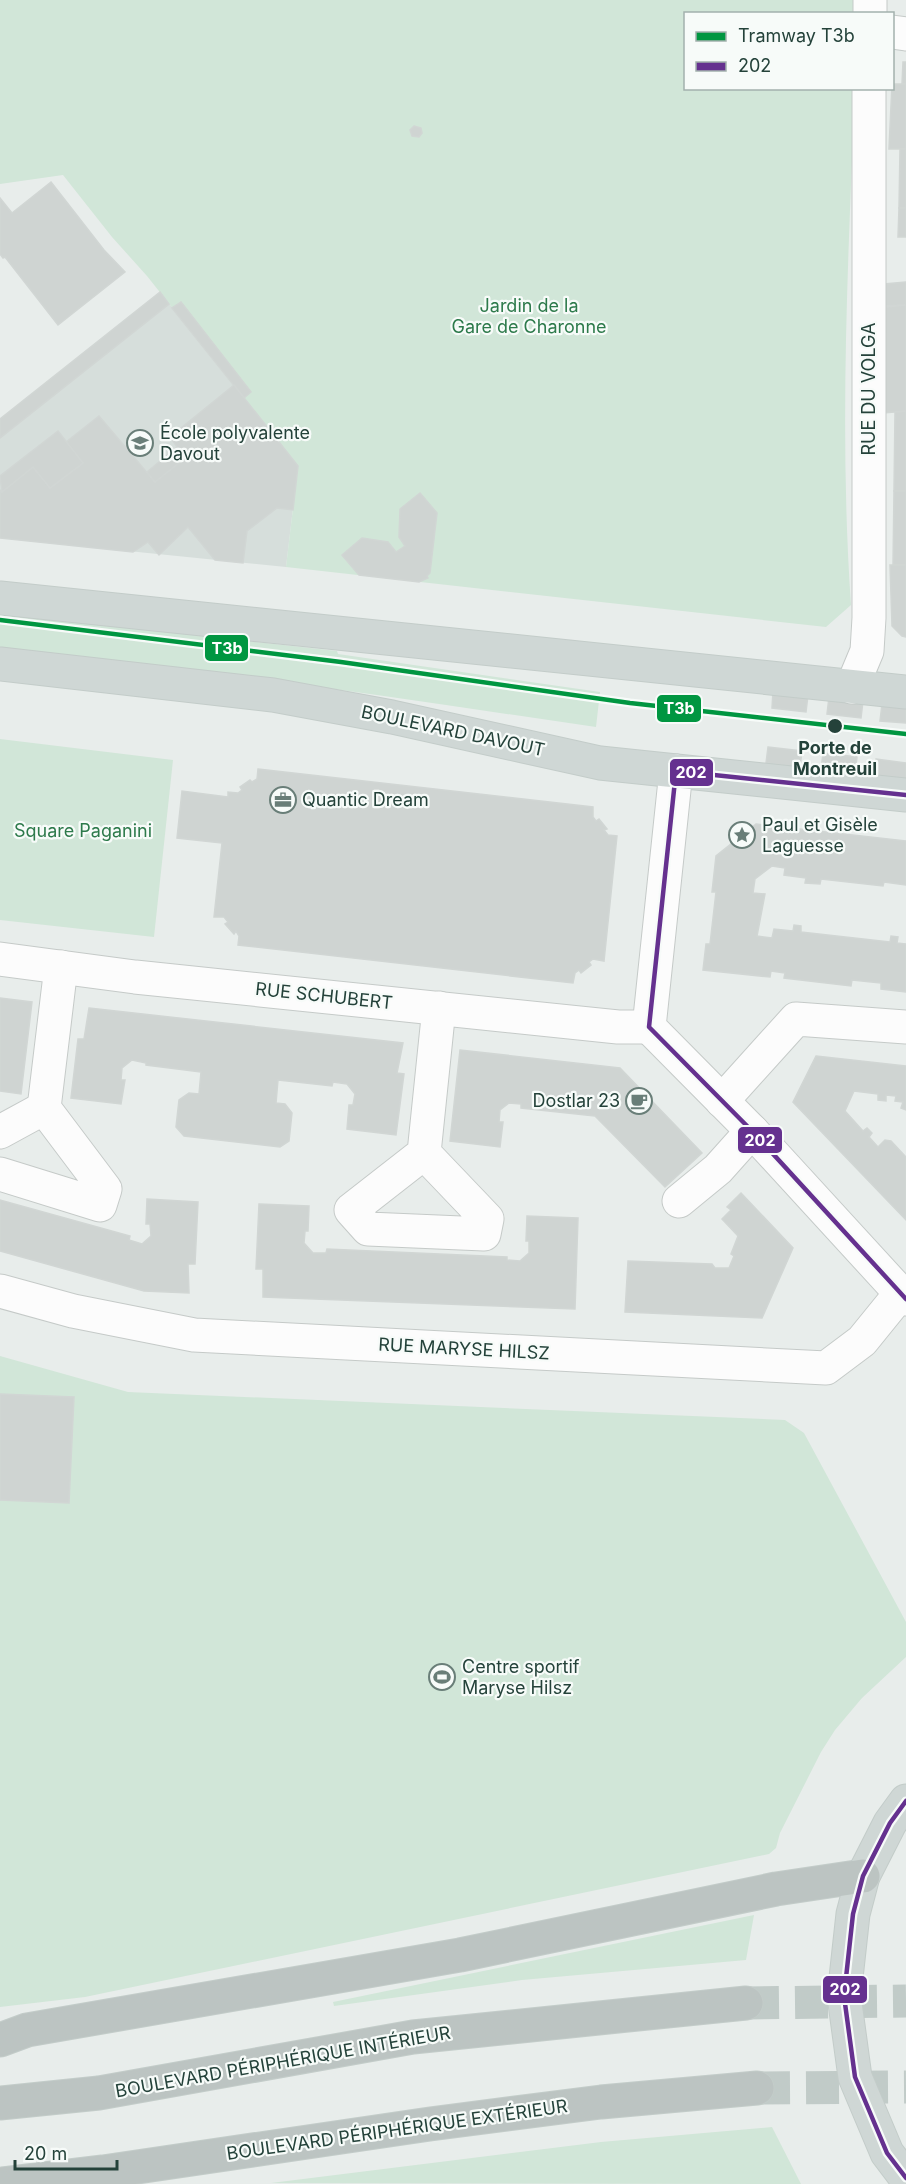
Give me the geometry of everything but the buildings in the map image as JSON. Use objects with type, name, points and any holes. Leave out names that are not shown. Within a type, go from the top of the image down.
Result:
[{"type":"highway","points":[[0,2040],[27,2030],[459,1955],[776,1889],[862,1876]]},
{"type":"highway","name":"BOULEVARD PÉRIPHÉRIQUE INTÉRIEUR","points":[[0,2103],[99,2093],[413,2037],[746,2003]]},
{"type":"highway","name":"BOULEVARD PÉRIPHÉRIQUE EXTÉRIEUR","points":[[3,2184],[103,2172],[567,2106],[756,2088]]},
{"type":"main road","points":[[0,598],[906,692]]},
{"type":"main road","name":"BOULEVARD DAVOUT","points":[[0,664],[273,695],[392,717],[600,763],[906,795]]},
{"type":"main road","points":[[906,1801],[890,1823],[862,1876],[853,1914],[844,1996],[855,2077],[886,2153],[906,2178]]},
{"type":"street","name":"RUE DU VOLGA","points":[[852,687],[867,651],[869,618],[869,90]]},
{"type":"street","points":[[676,771],[650,1027],[752,1131],[903,1296]]},
{"type":"street","name":"RUE SCHUBERT","points":[[0,959],[135,977],[618,1027],[650,1027]]},
{"type":"street","points":[[0,1174],[100,1206],[105,1190],[44,1108],[61,967]]},
{"type":"street","points":[[424,1153],[439,1008]]},
{"type":"street","points":[[722,1101],[796,1019],[906,1027]]},
{"type":"street","points":[[0,1132],[44,1108]]},
{"type":"street","points":[[679,1201],[718,1169],[752,1131]]},
{"type":"street","name":"RUE MARYSE HILSZ","points":[[0,1292],[73,1311],[194,1335],[826,1368],[862,1341],[903,1296]]},
{"type":"shaded area","name":"École polyvalente Davout","points":[[160,292],[298,466],[286,567],[0,538],[0,419]]},
{"type":"green space","name":"Jardin de la Gare de Charonne","points":[[0,0],[858,0],[858,12],[684,12],[684,90],[855,90],[847,282],[845,411],[847,540],[851,605],[826,627],[286,567],[298,466],[147,276],[112,237],[63,175],[0,184]]},
{"type":"green space","points":[[0,613],[337,651],[338,654],[600,692],[596,727],[224,674],[0,648]]},
{"type":"green space","name":"Square Paganini","points":[[0,739],[173,760],[154,937],[0,920]]},
{"type":"green space","name":"Centre sportif Maryse Hilsz","points":[[0,1356],[128,1392],[785,1420],[804,1433],[906,1622],[906,1657],[862,1698],[835,1730],[821,1752],[780,1833],[776,1848],[769,1854],[85,1997],[0,2007]]},
{"type":"green space","points":[[754,1915],[746,1960],[522,1980],[334,2006],[333,2002]]},
{"type":"green space","points":[[772,2127],[801,2184],[271,2183],[601,2142]]},
{"type":"tunnel","points":[[746,2003],[906,2001]]},
{"type":"tunnel","points":[[757,2088],[906,2087]]},
{"type":"tram line","name":"T3b","points":[[0,620],[341,662],[630,703],[906,734]]},
{"type":"transit line","name":"202","points":[[906,795],[676,771],[649,1027],[752,1131],[906,1299]]},
{"type":"transit line","name":"202","points":[[906,1801],[890,1823],[863,1876],[853,1914],[844,1996],[855,2077],[887,2153],[906,2178]]},
{"type":"place","name":"École polyvalente Davout","points":[[140,443]]},
{"type":"place","name":"Porte de Montreuil","points":[[835,726]]},
{"type":"place","name":"Quantic Dream","points":[[283,800]]},
{"type":"place","name":"Paul et Gisèle Laguesse","points":[[742,835]]},
{"type":"place","name":"Dostlar 23","points":[[639,1101]]},
{"type":"place","name":"Centre sportif Maryse Hilsz","points":[[442,1677]]}]
